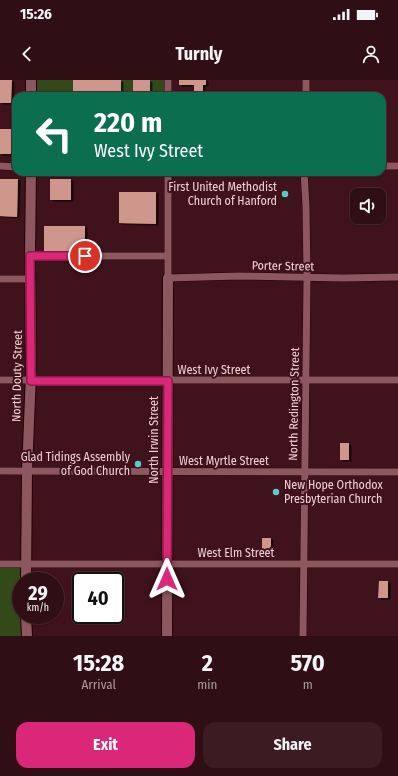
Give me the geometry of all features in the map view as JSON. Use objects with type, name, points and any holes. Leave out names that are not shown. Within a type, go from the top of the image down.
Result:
[{"type":"street","points":[[31,80],[31,92]]},
{"type":"street","points":[[168,80],[168,92]]},
{"type":"street","points":[[306,80],[306,92]]},
{"type":"street","points":[[0,166],[12,167]]},
{"type":"street","points":[[386,166],[398,166]]},
{"type":"street","name":"North Douty Street","points":[[26,572],[27,471],[31,381],[31,176]]},
{"type":"street","name":"North Irwin Street","points":[[167,636],[168,176]]},
{"type":"street","name":"North Redington Street","points":[[303,636],[307,277],[304,176]]},
{"type":"street","points":[[30,256],[167,256]]},
{"type":"street","name":"Porter Street","points":[[168,278],[238,276],[398,277]]},
{"type":"street","points":[[0,279],[30,279]]},
{"type":"street","name":"West Ivy Street","points":[[0,380],[398,380]]},
{"type":"street","name":"West Myrtle Street","points":[[0,471],[398,472]]},
{"type":"street","name":"West Elm Street","points":[[0,564],[398,564]]},
{"type":"street","points":[[26,624],[27,636]]},
{"type":"green space","points":[[31,80],[73,80],[73,92],[31,92]]},
{"type":"green space","points":[[121,80],[133,80],[133,92],[121,92]]},
{"type":"green space","points":[[150,80],[172,80],[172,92],[150,92]]},
{"type":"green space","points":[[0,564],[26,564],[26,572],[12,572],[12,624],[26,624],[27,636],[0,636]]},
{"type":"building","points":[[0,80],[12,80],[11,103],[0,103]]},
{"type":"building","points":[[73,80],[121,80],[121,92],[73,92]]},
{"type":"building","points":[[133,80],[150,80],[150,92],[133,92]]},
{"type":"building","points":[[179,80],[206,80],[206,85],[203,85],[203,92],[194,92],[194,85],[179,85]]},
{"type":"building","points":[[0,129],[12,129],[12,154],[0,154]]},
{"type":"building","points":[[0,179],[18,179],[17,217],[0,216]]},
{"type":"building","points":[[50,179],[71,179],[71,200],[50,200]]},
{"type":"building","points":[[119,192],[156,192],[156,224],[119,223]]},
{"type":"building","points":[[44,226],[85,226],[85,251],[44,251]]},
{"type":"building","points":[[340,443],[349,443],[349,460],[340,460]]},
{"type":"building","points":[[262,538],[271,538],[271,555],[262,555]]},
{"type":"building","points":[[379,581],[388,581],[388,598],[378,598]]},
{"type":"place","name":"First United Methodist Church of Hanford","points":[[285,194]]},
{"type":"place","name":"Glad Tidings Assembly of God Church","points":[[138,464]]},
{"type":"place","name":"New Hope Orthodox Presbyterian Church","points":[[276,492]]},
{"type":"route","points":[[85,256],[30,256],[31,381],[168,381],[167,579]]}]
